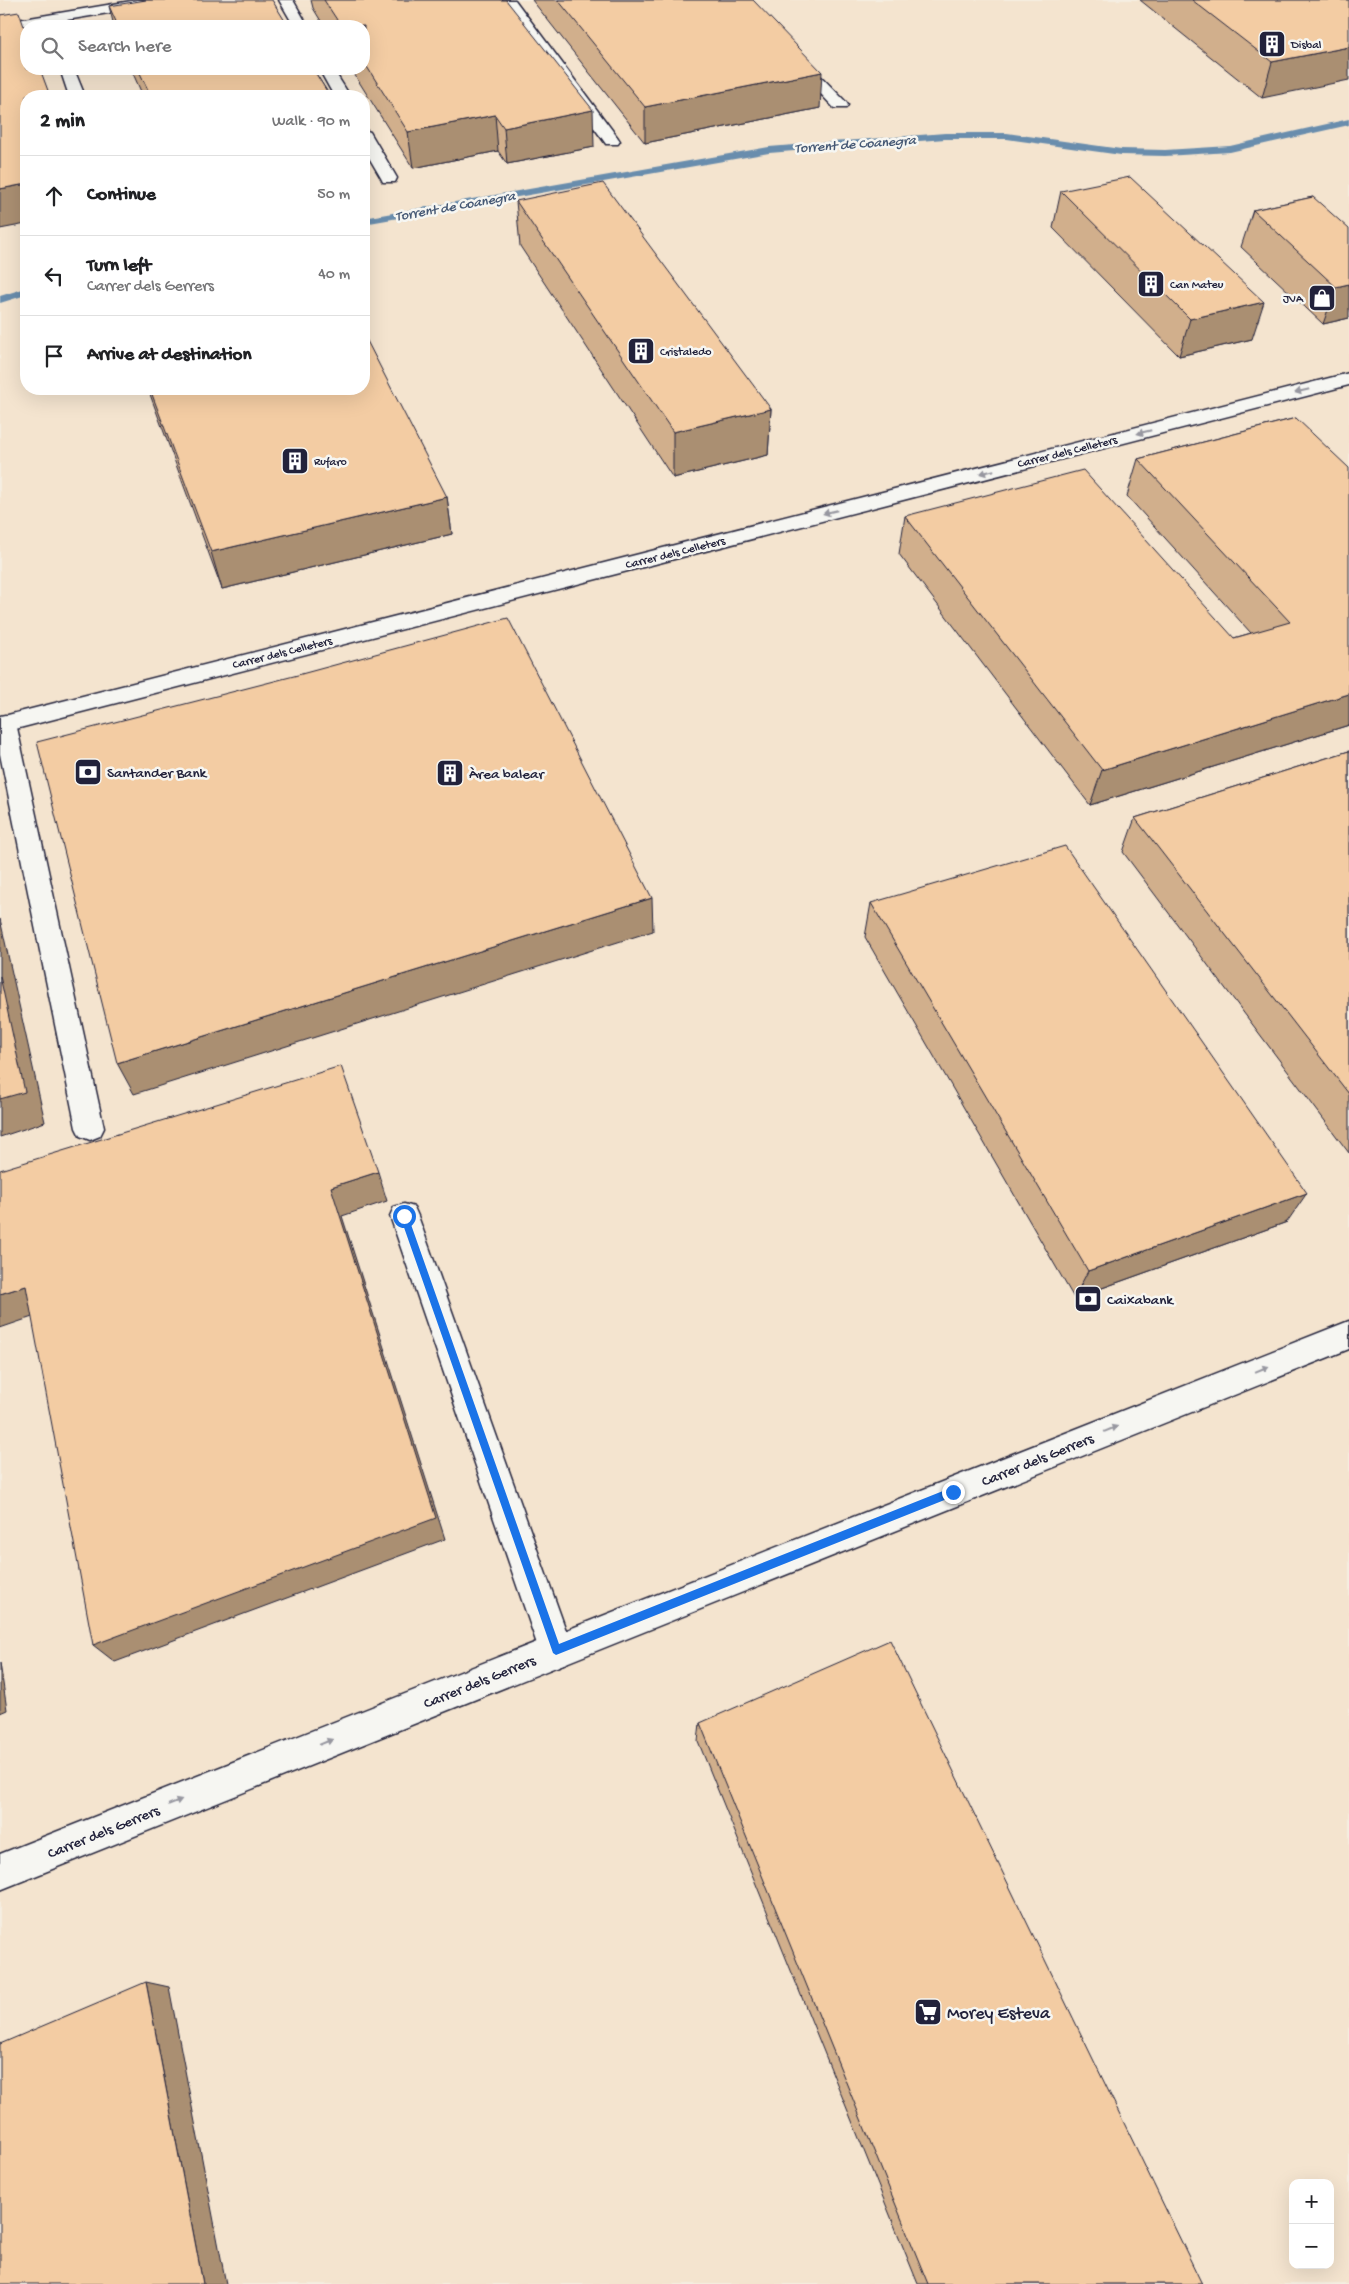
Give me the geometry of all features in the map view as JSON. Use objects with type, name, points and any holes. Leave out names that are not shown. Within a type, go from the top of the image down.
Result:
[{"type":"street","points":[[65,20],[163,0]]},
{"type":"street","points":[[286,0],[298,20]]},
{"type":"street","points":[[508,0],[612,142]]},
{"type":"street","points":[[0,27],[20,25]]},
{"type":"street","points":[[786,49],[840,105]]},
{"type":"street","points":[[68,75],[75,90]]},
{"type":"street","points":[[330,75],[338,90]]},
{"type":"street","points":[[370,145],[389,178]]},
{"type":"street","name":"Carrer dels Celleters","points":[[3,724],[1349,379]]},
{"type":"street","points":[[3,724],[90,1128]]},
{"type":"street","points":[[404,1216],[556,1650]]},
{"type":"street","name":"Carrer dels Gerrers","points":[[0,1872],[1349,1335]]},
{"type":"shaded area","points":[[0,0],[1349,0],[1349,2284],[0,2284]]},
{"type":"building","points":[[146,0],[272,0],[284,20],[115,20],[109,6]]},
{"type":"building","points":[[324,0],[506,0],[593,110],[504,128],[495,115],[408,132],[370,72],[370,20],[337,20]]},
{"type":"building","points":[[558,0],[753,0],[822,72],[645,107]]},
{"type":"building","points":[[1192,0],[1349,0],[1349,47],[1272,62]]},
{"type":"building","points":[[19,12],[22,20],[20,20],[20,75],[42,75],[48,90],[20,90],[20,185],[0,189],[0,15]]},
{"type":"building","points":[[141,75],[317,75],[326,90],[148,90]]},
{"type":"building","points":[[1130,177],[1264,302],[1190,319],[1061,191]]},
{"type":"building","points":[[603,183],[771,409],[673,432],[516,201]]},
{"type":"building","points":[[1313,197],[1349,229],[1349,284],[1336,287],[1253,210]]},
{"type":"building","name":"Rufaro","points":[[370,347],[447,497],[211,552],[152,395],[370,395]]},
{"type":"building","points":[[1296,418],[1349,468],[1349,694],[1102,770],[905,516],[1083,470],[1234,638],[1290,622],[1138,459]]},
{"type":"building","points":[[508,618],[652,898],[117,1063],[37,742],[294,676]]},
{"type":"building","points":[[1349,751],[1349,1094],[1135,818]]},
{"type":"building","points":[[1065,846],[1307,1193],[1088,1271],[871,903]]},
{"type":"building","points":[[0,976],[25,1092],[0,1099]]},
{"type":"building","points":[[341,1066],[378,1172],[331,1187],[436,1518],[93,1645],[26,1286],[0,1294],[0,1170]]},
{"type":"building","name":"Morey Esteva","points":[[890,1640],[1202,2284],[928,2284],[700,1723]]},
{"type":"building","points":[[146,1982],[203,2284],[0,2284],[0,2044]]},
{"type":"waterway","name":"Torrent de Coanegra","points":[[370,220],[539,192],[769,150],[945,136],[1007,136],[1121,152],[1165,153],[1230,149],[1349,122]]},
{"type":"waterway","name":"Torrent de Coanegra","points":[[0,300],[20,293]]},
{"type":"place","name":"Disbal","points":[[1272,44]]},
{"type":"place","name":"Can Mateu","points":[[1151,284]]},
{"type":"place","name":"JVA","points":[[1322,298]]},
{"type":"place","name":"Cristaledo","points":[[641,351]]},
{"type":"place","name":"Rufaro","points":[[295,461]]},
{"type":"place","name":"Santander Bank","points":[[88,772]]},
{"type":"place","name":"Àrea balear","points":[[450,773]]},
{"type":"place","name":"Caixabank","points":[[1088,1299]]},
{"type":"place","name":"Morey Esteva","points":[[928,2012]]},
{"type":"route","points":[[404,1216],[556,1650],[953,1492]]}]
